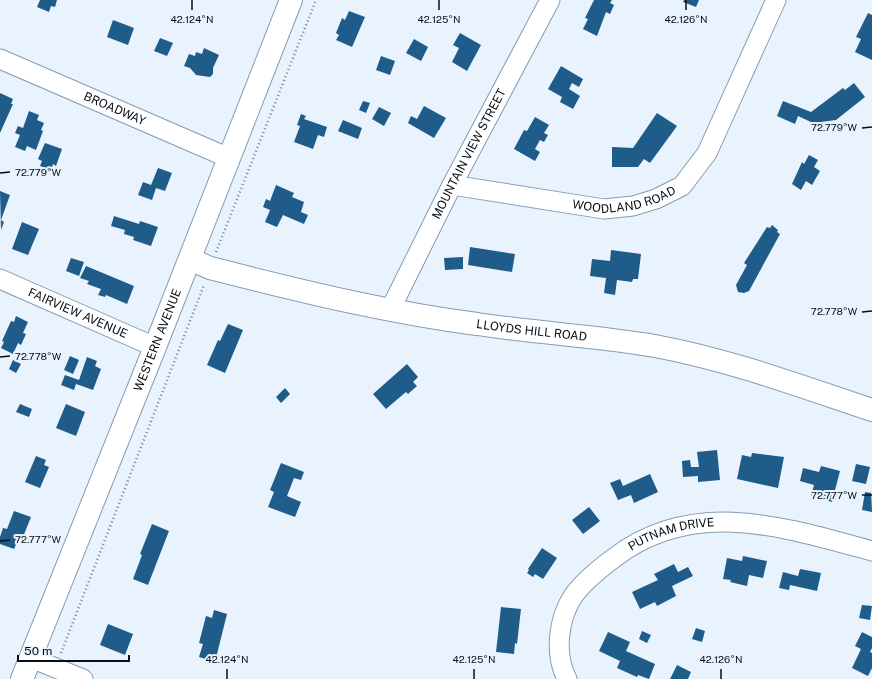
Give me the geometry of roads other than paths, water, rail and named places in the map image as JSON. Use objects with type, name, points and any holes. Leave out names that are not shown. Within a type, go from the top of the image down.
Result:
[{"type":"main road","name":"WESTERN AVENUE","points":[[22,679],[156,347],[291,0]]},
{"type":"main road","name":"LLOYDS HILL ROAD","points":[[190,258],[226,272],[390,310],[476,324],[609,340],[668,349],[739,366],[872,410]]},
{"type":"street","name":"MOUNTAIN VIEW STREET","points":[[390,310],[452,185],[550,0]]},
{"type":"street","name":"WOODLAND ROAD","points":[[452,185],[604,209],[633,206],[656,199],[682,186],[707,153],[776,0]]},
{"type":"street","name":"BROADWAY","points":[[0,59],[229,158]]},
{"type":"street","name":"FAIRVIEW AVENUE","points":[[0,279],[156,347]]},
{"type":"street","name":"PUTNAM DRIVE","points":[[566,679],[560,660],[559,638],[571,600],[583,583],[596,572],[628,547],[645,538],[685,525],[732,521],[827,539],[872,551]]},
{"type":"street","points":[[30,658],[84,679]]}]
